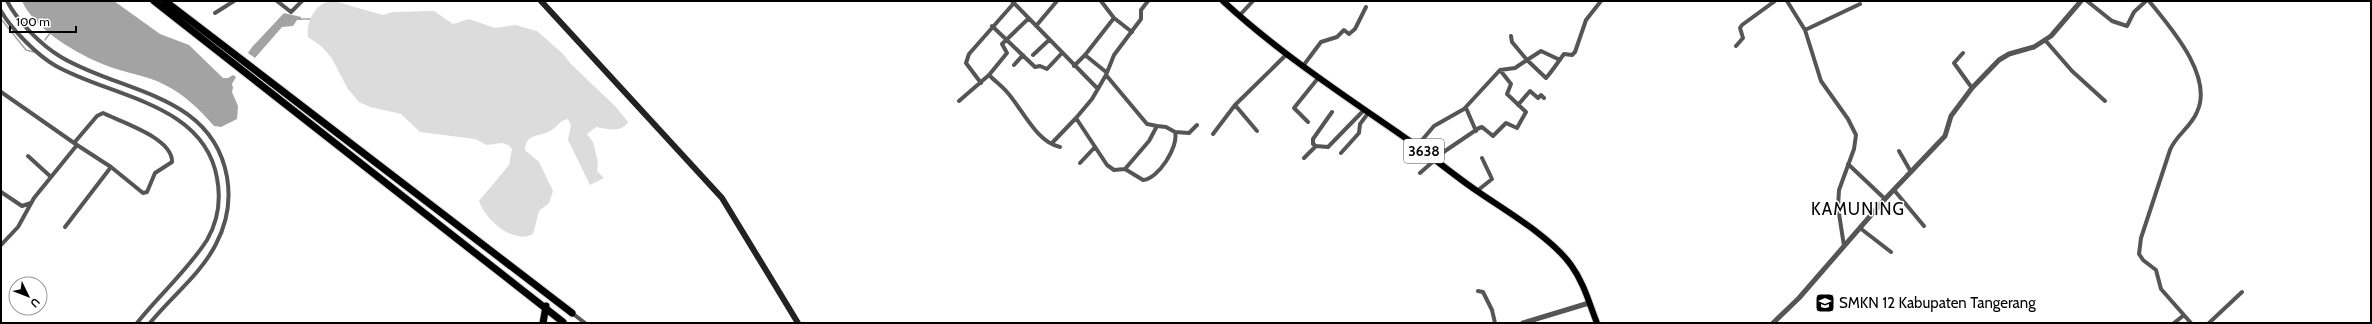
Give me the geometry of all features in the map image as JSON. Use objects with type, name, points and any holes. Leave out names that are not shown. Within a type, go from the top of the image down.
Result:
[{"type":"highway","points":[[154,1],[546,306],[564,322]]},
{"type":"highway","points":[[165,1],[572,313]]},
{"type":"highway","points":[[543,323],[546,306]]},
{"type":"main road","points":[[541,1],[722,198],[798,323]]},
{"type":"main road","name":"3638","points":[[1223,1],[1238,16],[1303,66],[1435,159],[1477,191],[1498,203],[1564,256],[1585,289],[1597,323]]},
{"type":"street","points":[[7,1],[32,33],[60,57],[88,71],[154,95],[172,105],[196,120],[217,148],[225,167],[229,188],[228,207],[223,229],[216,245],[205,260],[150,323]]},
{"type":"street","points":[[215,13],[234,1]]},
{"type":"street","points":[[277,1],[291,12],[302,1]]},
{"type":"street","points":[[1036,26],[1057,1]]},
{"type":"street","points":[[1052,143],[1076,118],[1098,89],[1114,55],[1142,17],[1141,10],[1148,1]]},
{"type":"street","points":[[1238,16],[1253,1]]},
{"type":"street","points":[[1511,36],[1512,42],[1527,60],[1546,78],[1565,54],[1572,55],[1576,52],[1586,20],[1601,1]]},
{"type":"street","points":[[1736,46],[1743,38],[1740,28],[1742,25],[1775,1]]},
{"type":"street","points":[[1787,1],[1805,30],[1821,81],[1848,119],[1854,131],[1856,144],[1839,190],[1838,207],[1844,246]]},
{"type":"street","points":[[1773,323],[1823,271],[1885,199],[1945,136],[1951,116],[1972,88],[2004,57],[2034,47],[2046,40],[2062,25],[2081,1]]},
{"type":"street","points":[[2087,1],[2112,21],[2127,26],[2134,12],[2148,1],[2193,61],[2200,96],[2197,114],[2172,145],[2138,250],[2140,258],[2156,270],[2161,289],[2191,323]]},
{"type":"street","points":[[981,83],[966,63],[970,51],[1013,2],[1098,89]]},
{"type":"street","points":[[1103,2],[1114,18],[1132,32]]},
{"type":"street","points":[[1805,30],[1860,4]]},
{"type":"street","points":[[1303,66],[1321,42],[1337,37],[1344,30],[1349,34],[1354,31],[1366,8]]},
{"type":"street","points":[[1,11],[29,44],[54,65],[84,81],[150,104],[189,127],[208,151],[215,169],[219,189],[214,225],[207,239],[137,323]]},
{"type":"street","points":[[1074,66],[1085,55],[1114,18]]},
{"type":"street","points":[[959,101],[989,75],[989,72],[1007,53],[1002,46],[1006,40],[1028,19]]},
{"type":"street","points":[[992,26],[1034,66],[1040,66],[1045,70],[1062,53]]},
{"type":"street","points":[[1033,55],[1049,40]]},
{"type":"street","points":[[2046,40],[2072,71],[2105,102]]},
{"type":"street","points":[[1416,146],[1434,126],[1466,108],[1500,70],[1515,68],[1541,51],[1560,60]]},
{"type":"street","points":[[1963,53],[1954,63],[1972,88]]},
{"type":"street","points":[[1213,134],[1235,105],[1287,54]]},
{"type":"street","points":[[1014,66],[1023,55]]},
{"type":"street","points":[[1085,55],[1106,74],[1147,124],[1166,127],[1175,132],[1191,132],[1197,125]]},
{"type":"street","points":[[1420,173],[1435,159],[1482,127],[1493,136],[1506,123],[1517,128],[1526,113],[1507,94],[1511,84],[1500,70]]},
{"type":"street","points":[[989,75],[1008,92],[1028,121],[1047,142],[1060,147]]},
{"type":"street","points":[[1308,122],[1294,108],[1319,77]]},
{"type":"street","points":[[1518,105],[1530,91],[1538,98],[1541,95],[1544,98]]},
{"type":"street","points":[[1,92],[75,144],[111,167],[145,193],[155,174],[170,165],[172,158],[163,144],[153,136],[103,113],[97,116],[75,144],[31,203],[18,227],[1,245]]},
{"type":"street","points":[[167,114],[172,105]]},
{"type":"street","points":[[1235,105],[1256,132]]},
{"type":"street","points":[[1466,108],[1476,131]]},
{"type":"street","points":[[1316,146],[1328,148],[1367,111]]},
{"type":"street","points":[[1341,153],[1359,133],[1360,124],[1367,111]]},
{"type":"street","points":[[1316,146],[1313,139],[1332,112]]},
{"type":"street","points":[[1076,118],[1111,169],[1125,169],[1142,180],[1150,178],[1172,154],[1176,140],[1175,132]]},
{"type":"street","points":[[1125,169],[1148,142],[1157,126]]},
{"type":"street","points":[[1304,158],[1316,146]]},
{"type":"street","points":[[1080,163],[1095,147]]},
{"type":"street","points":[[1899,151],[1911,172]]},
{"type":"street","points":[[28,156],[51,177]]},
{"type":"street","points":[[1477,191],[1492,179],[1482,158]]},
{"type":"street","points":[[1848,164],[1885,199]]},
{"type":"street","points":[[65,227],[111,167]]},
{"type":"street","points":[[1894,190],[1924,226]]},
{"type":"street","points":[[1,192],[22,206],[31,203]]},
{"type":"street","points":[[1860,228],[1891,252]]},
{"type":"street","points":[[1478,291],[1483,292],[1492,310],[1495,323]]},
{"type":"street","points":[[2209,323],[2242,292]]},
{"type":"street","points":[[1523,323],[1589,303]]},
{"type":"street","points":[[572,313],[586,323]]},
{"type":"street","points":[[2174,323],[2184,315]]},
{"type":"shaded area","points":[[22,1],[114,1],[160,34],[189,45],[223,78],[228,78],[233,75],[236,77],[232,84],[232,92],[238,106],[237,119],[221,127],[214,126],[191,103],[172,89],[151,79],[105,65],[82,54],[46,31],[28,11]]},
{"type":"shaded area","points":[[334,1],[383,15],[393,12],[434,11],[453,24],[469,19],[495,28],[515,25],[537,31],[562,53],[572,65],[616,107],[628,122],[622,128],[618,129],[596,127],[587,134],[593,142],[598,162],[597,171],[604,178],[590,185],[568,140],[571,125],[568,119],[560,122],[550,131],[530,138],[526,145],[525,150],[539,162],[553,191],[549,203],[539,211],[533,234],[517,236],[501,228],[487,215],[479,201],[509,165],[512,149],[508,145],[502,143],[487,145],[475,139],[420,132],[401,114],[370,107],[359,102],[348,89],[331,57],[321,46],[308,37],[309,25],[317,8],[322,4]]},
{"type":"shaded area","points":[[284,13],[301,17],[301,20],[297,20],[293,26],[282,27],[255,58],[248,53],[252,47]]},
{"type":"waterway","points":[[1,19],[26,50],[34,52]]},
{"type":"waterway","points":[[300,19],[310,19]]},
{"type":"waterway","points":[[45,40],[50,33]]},
{"type":"place","name":"SMKN 12 Kabupaten Tangerang","points":[[1825,303]]},
{"type":"district","name":"KAMUNING","points":[[1858,209]]}]
